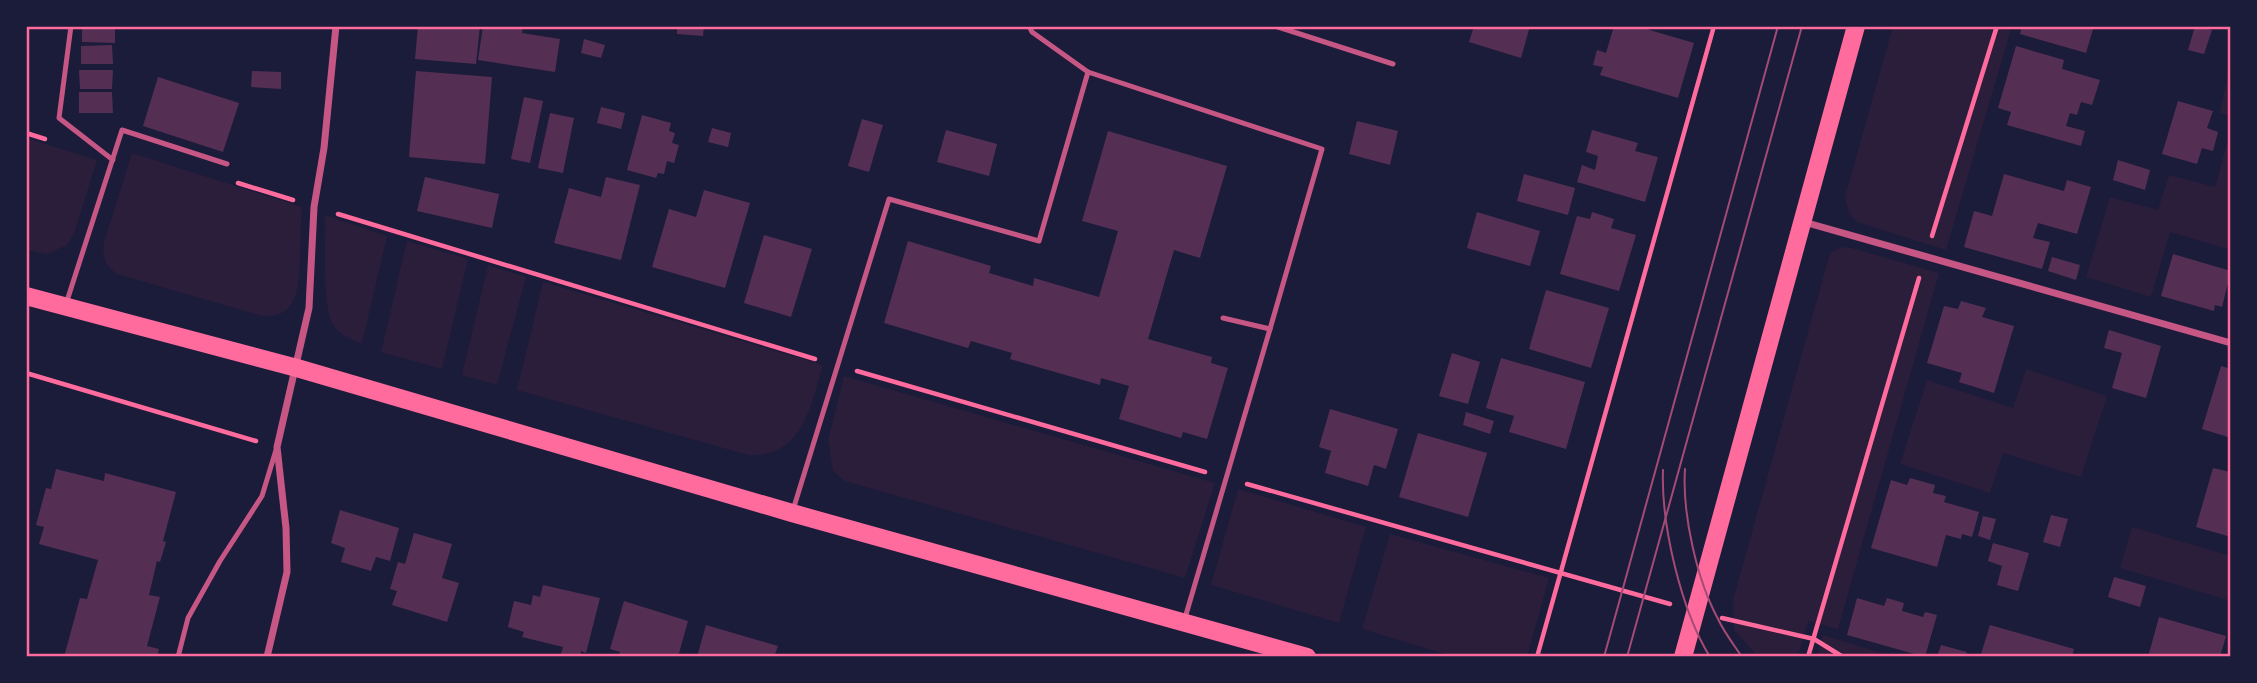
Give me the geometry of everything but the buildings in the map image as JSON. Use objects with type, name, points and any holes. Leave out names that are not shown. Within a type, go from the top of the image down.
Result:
[{"type":"main road","points":[[1683,657],[1856,26]]},
{"type":"main road","points":[[26,296],[297,368],[792,513],[1307,657]]},
{"type":"street","points":[[267,657],[287,572],[286,527],[277,447],[309,308],[314,207],[324,148],[336,26]]},
{"type":"street","points":[[1802,221],[2231,343]]},
{"type":"lane","points":[[71,26],[59,118],[113,160]]},
{"type":"lane","points":[[1029,26],[1032,32],[1088,72],[1322,149],[1184,622]]},
{"type":"lane","points":[[1275,26],[1393,64]]},
{"type":"lane","points":[[792,513],[889,199],[1039,241],[1088,72]]},
{"type":"lane","points":[[65,307],[122,130],[227,164]]},
{"type":"lane","points":[[26,181],[26,189]]},
{"type":"lane","points":[[1223,318],[1270,329]]},
{"type":"lane","points":[[178,657],[188,618],[220,561],[262,496],[277,447]]},
{"type":"path","points":[[1536,657],[1714,26]]},
{"type":"path","points":[[1808,657],[1997,26]]},
{"type":"path","points":[[26,373],[277,447]]},
{"type":"shaded area","points":[[1893,26],[2012,26],[1946,250],[1857,222],[1849,213],[1845,197]]},
{"type":"shaded area","points":[[2230,26],[2231,117],[2220,113],[2227,79]]},
{"type":"shaded area","points":[[2231,129],[2231,250],[2170,232],[2151,297],[2086,277],[2110,197],[2158,210],[2169,175],[2215,187]]},
{"type":"shaded area","points":[[26,138],[97,160],[74,234],[67,245],[47,254],[26,250]]},
{"type":"shaded area","points":[[132,153],[302,207],[299,280],[294,300],[289,307],[272,316],[259,315],[117,274],[109,267],[104,256],[104,242]]},
{"type":"shaded area","points":[[325,215],[387,236],[362,344],[340,332],[330,317],[325,273]]},
{"type":"shaded area","points":[[407,241],[468,259],[442,369],[381,352]]},
{"type":"shaded area","points":[[1841,247],[1939,273],[1838,629],[1808,621],[1798,657],[1758,657],[1734,630],[1733,600],[1830,253]]},
{"type":"shaded area","points":[[488,265],[526,277],[497,385],[462,375]]},
{"type":"shaded area","points":[[543,282],[823,365],[814,397],[801,427],[781,448],[748,455],[517,390]]},
{"type":"shaded area","points":[[2026,369],[2107,396],[2081,477],[2003,453],[1990,493],[1900,464],[1927,380],[2013,408]]},
{"type":"shaded area","points":[[844,376],[1215,483],[1185,578],[845,481],[833,471],[828,440]]},
{"type":"shaded area","points":[[1238,489],[1366,527],[1339,623],[1211,585]]},
{"type":"shaded area","points":[[2132,527],[2231,556],[2231,601],[2120,568]]},
{"type":"shaded area","points":[[1390,534],[1549,578],[1527,657],[1455,657],[1362,629]]},
{"type":"shaded area","points":[[1823,635],[1895,657],[1817,657]]},
{"type":"tram line","points":[[1604,657],[1778,26]]},
{"type":"tram line","points":[[1627,657],[1802,26]]},
{"type":"tram line","points":[[1685,469],[1686,506],[1698,566],[1710,603],[1742,657]]},
{"type":"tram line","points":[[1663,470],[1665,516],[1675,566],[1690,616],[1710,657]]}]
